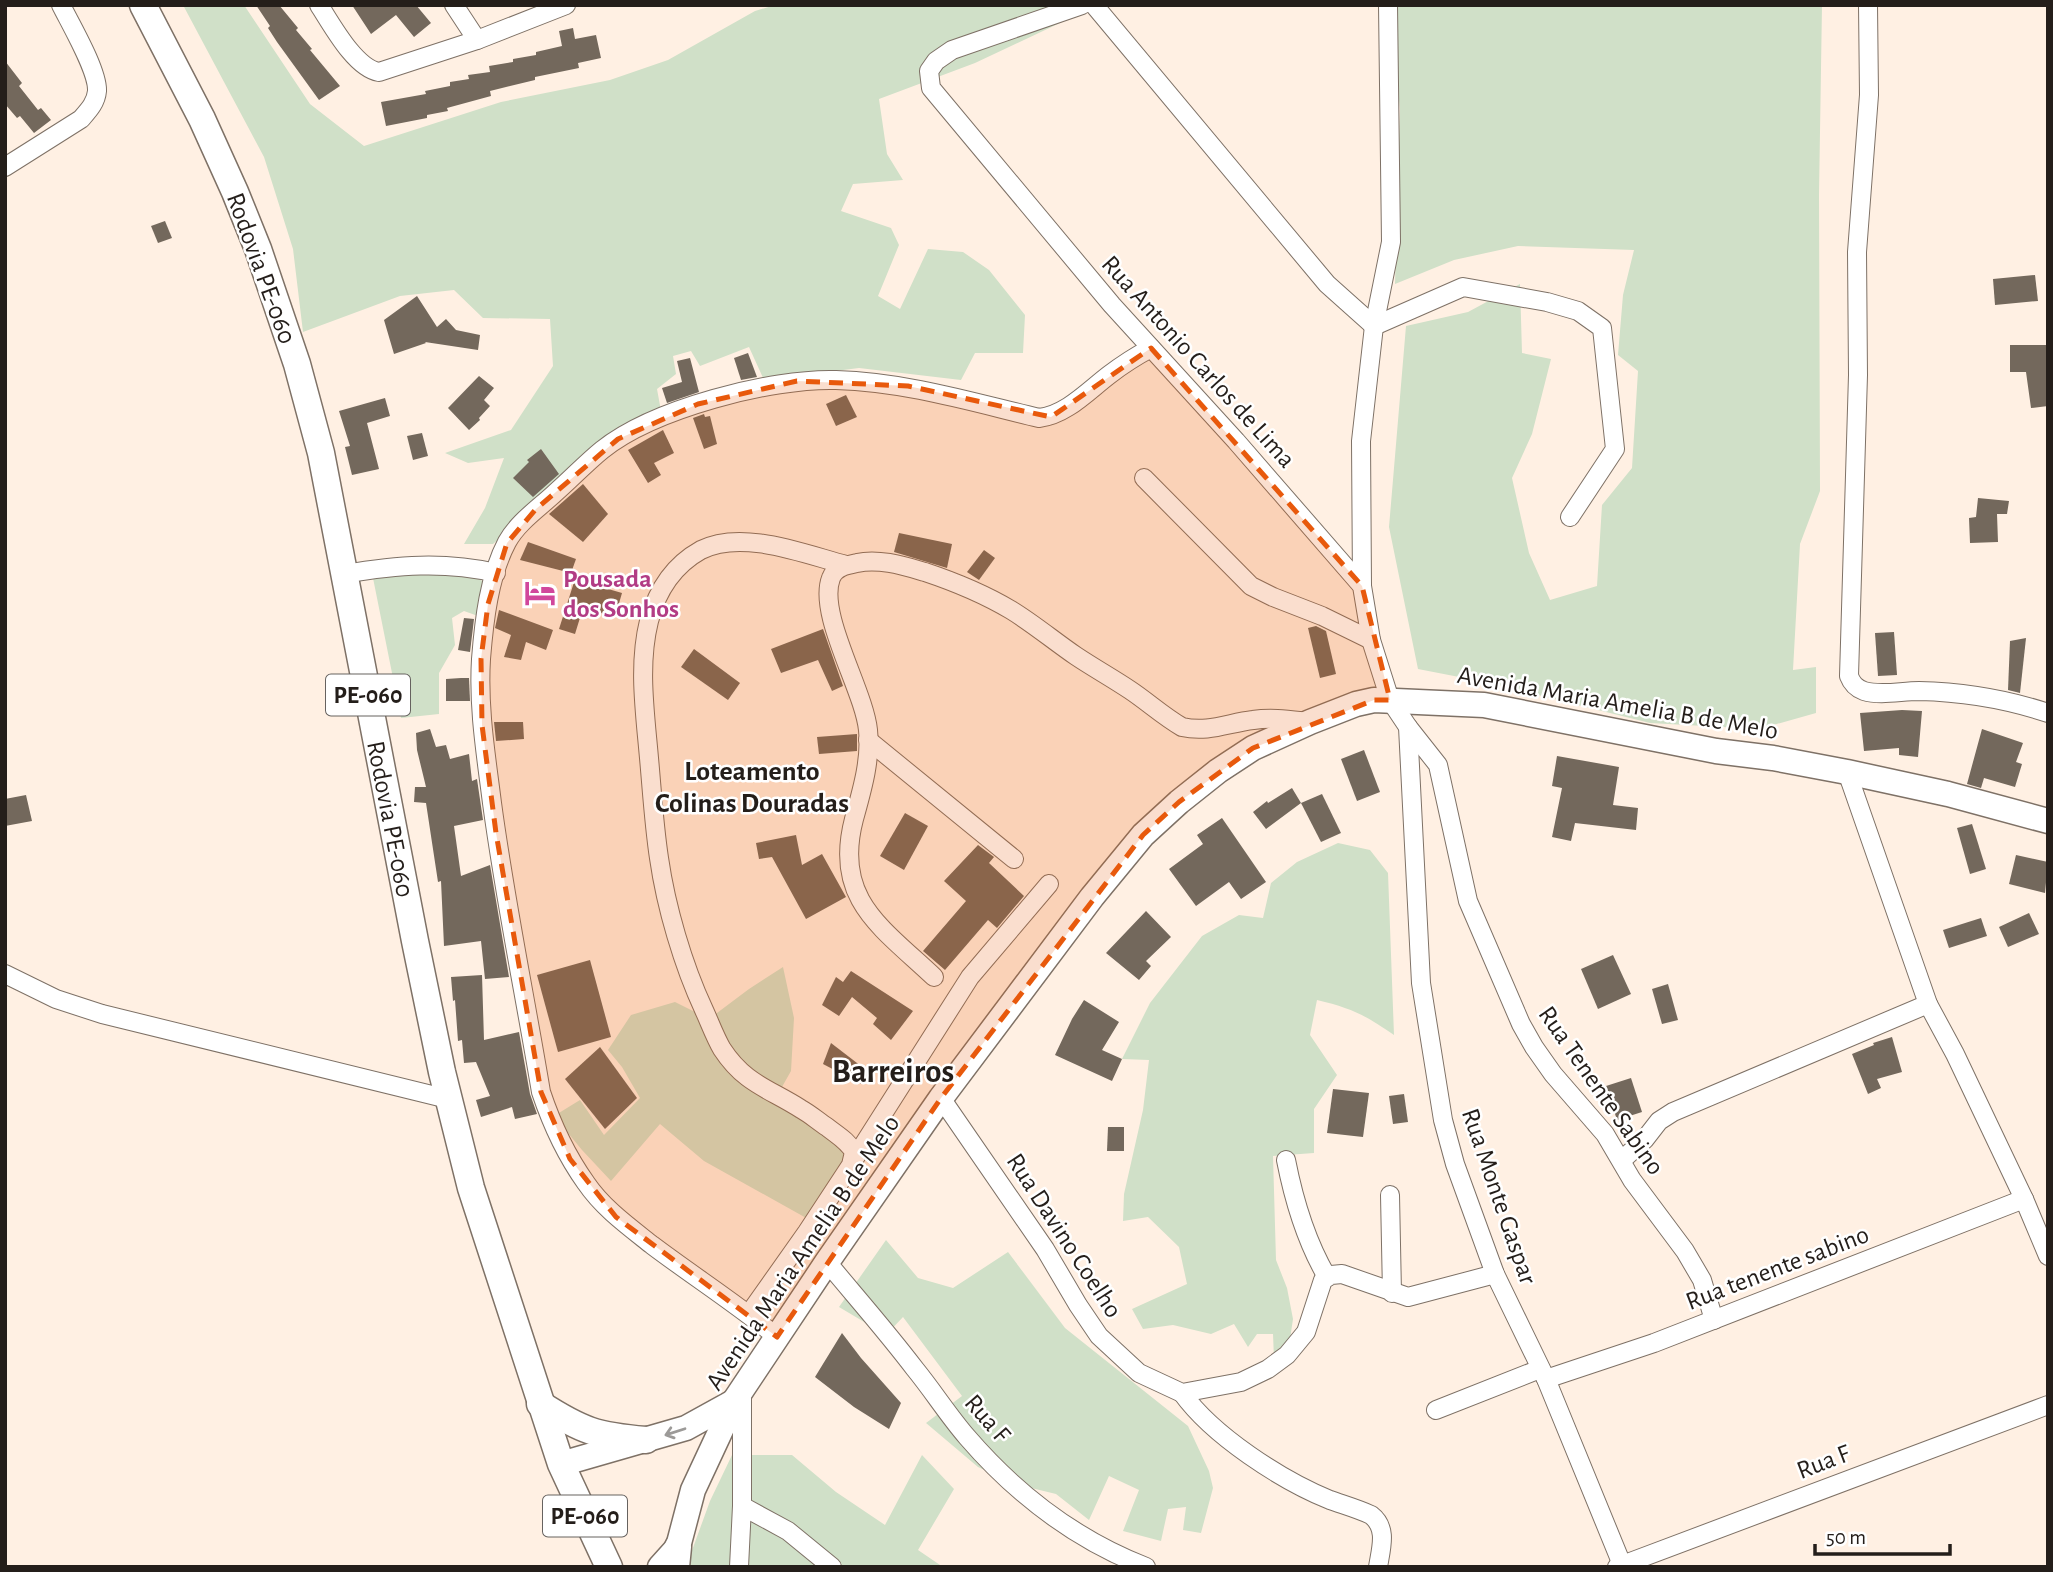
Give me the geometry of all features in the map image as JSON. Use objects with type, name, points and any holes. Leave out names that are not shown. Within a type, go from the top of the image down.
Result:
[{"type":"main road","name":"Rodovia PE-060","points":[[143,5],[202,119],[258,249],[309,405],[321,453],[448,1099],[471,1188],[540,1404]]},
{"type":"main road","points":[[540,1404],[564,1420],[590,1432],[609,1437],[646,1440]]},
{"type":"main road","name":"PE-060","points":[[540,1404],[561,1465],[609,1567]]},
{"type":"street","points":[[7,162],[81,119],[89,111],[95,98],[96,81],[61,5]]},
{"type":"street","points":[[319,5],[359,61],[375,71],[385,71],[477,40],[566,5]]},
{"type":"street","points":[[454,5],[477,40]]},
{"type":"street","name":"Rua Antonio Carlos de Lima","points":[[1082,5],[952,50],[936,61],[929,71],[935,94],[1151,348],[1362,586]]},
{"type":"street","points":[[1094,5],[1327,284],[1374,326]]},
{"type":"street","points":[[1388,5],[1391,242],[1374,326],[1361,441],[1362,586],[1371,640],[1390,700],[1408,727]]},
{"type":"street","points":[[1868,5],[1869,95],[1857,252],[1858,375],[1849,676],[1856,687],[1868,692],[1974,695],[2048,713]]},
{"type":"street","points":[[1374,326],[1463,287],[1547,302],[1578,311],[1602,328],[1615,449],[1570,517]]},
{"type":"street","points":[[777,1337],[615,1217],[587,1186],[570,1160],[541,1093],[496,833],[482,724],[481,660],[488,604],[507,543],[523,522],[602,450],[666,415],[698,404],[760,387],[797,381],[835,380],[908,386],[1039,418],[1051,417],[1085,395],[1121,366],[1151,348]]},
{"type":"street","points":[[1144,478],[1251,586],[1371,640]]},
{"type":"street","points":[[846,565],[760,544],[737,542],[716,545],[687,559],[666,581],[649,620],[645,641],[643,699],[659,859],[680,942],[721,1047],[751,1081],[800,1108],[841,1137],[853,1150],[853,1161]]},
{"type":"street","points":[[934,977],[873,918],[852,883],[848,865],[849,840],[864,780],[868,740],[861,701],[831,613],[831,579],[837,570],[864,561],[887,562],[935,575],[971,589],[1020,616],[1182,727],[1212,730],[1256,719],[1278,718],[1310,722]]},
{"type":"street","points":[[344,574],[392,565],[423,564],[473,568],[496,573]]},
{"type":"street","name":"Avenida Maria Amelia B de Melo","points":[[677,1557],[693,1490],[739,1395],[941,1098],[1091,897],[1143,835],[1218,771],[1253,748],[1310,722],[1374,700],[1485,705],[1716,751],[1773,758],[1847,772],[1948,794],[2048,821]]},
{"type":"street","name":"Rua Tenente Sabino","points":[[1408,727],[1438,765],[1468,901],[1521,1024],[1553,1074],[1579,1102],[1622,1160],[1633,1180],[1690,1260],[1702,1280],[1714,1320]]},
{"type":"street","name":"Rua Monte Gaspar","points":[[1408,727],[1421,983],[1443,1120],[1455,1164],[1495,1275],[1543,1374],[1621,1566]]},
{"type":"street","points":[[868,740],[1014,859]]},
{"type":"street","points":[[1847,772],[1928,1004],[1955,1054],[2048,1256]]},
{"type":"street","points":[[749,1314],[807,1232],[970,977],[1049,884]]},
{"type":"street","points":[[5,974],[56,999],[102,1014],[448,1099]]},
{"type":"street","points":[[1622,1160],[1645,1139],[1659,1121],[1673,1112],[1928,1004]]},
{"type":"street","name":"Rua Davino Coelho","points":[[941,1098],[1045,1249],[1098,1336],[1139,1373],[1182,1393]]},
{"type":"street","points":[[1286,1160],[1297,1207],[1308,1238],[1327,1277]]},
{"type":"street","points":[[1390,1195],[1392,1293]]},
{"type":"street","name":"Rua tenente sabino","points":[[1436,1410],[1543,1374],[1654,1343],[2024,1199]]},
{"type":"street","name":"Rua F","points":[[827,1262],[968,1438],[1021,1490],[1058,1522],[1095,1545],[1146,1567]]},
{"type":"street","points":[[1378,1567],[1382,1533],[1377,1520],[1371,1515],[1308,1490],[1250,1454],[1195,1411],[1182,1393],[1241,1382],[1268,1369],[1287,1355],[1306,1332],[1320,1289],[1327,1277],[1342,1274],[1408,1297],[1495,1275]]},
{"type":"street","points":[[561,1465],[686,1428],[739,1395]]},
{"type":"street","points":[[739,1395],[742,1506],[739,1567]]},
{"type":"street","name":"Rua F","points":[[1621,1566],[2048,1405]]},
{"type":"street","points":[[742,1506],[788,1531],[832,1567]]},
{"type":"street","points":[[660,1567],[677,1557]]},
{"type":"highlighted area","points":[[1151,348],[1362,586],[1390,700],[1374,700],[1253,748],[1179,802],[1143,835],[941,1098],[777,1337],[616,1217],[570,1159],[541,1092],[496,833],[482,725],[481,659],[488,604],[507,543],[536,509],[618,439],[698,404],[797,381],[908,386],[1051,417]]},
{"type":"green space","points":[[183,5],[244,5],[310,104],[364,146],[501,102],[610,80],[668,60],[755,11],[775,5],[1098,5],[975,63],[879,99],[887,154],[903,180],[853,184],[841,211],[891,228],[899,245],[878,296],[900,309],[928,249],[963,252],[989,270],[1025,315],[1023,353],[975,353],[961,380],[859,368],[764,380],[749,347],[700,366],[691,351],[673,356],[676,374],[657,389],[661,411],[568,477],[493,544],[464,544],[485,508],[504,458],[468,463],[445,453],[511,430],[553,366],[550,319],[483,318],[454,290],[400,296],[303,332],[293,249],[264,157]]},
{"type":"green space","points":[[1389,5],[1822,5],[1819,195],[1820,491],[1800,544],[1793,670],[1816,667],[1816,713],[1759,729],[1650,723],[1490,683],[1418,669],[1389,527],[1406,326],[1468,312],[1520,284],[1522,353],[1551,359],[1532,434],[1512,478],[1529,553],[1550,600],[1597,586],[1602,505],[1632,468],[1638,371],[1618,355],[1623,295],[1634,250],[1518,246],[1454,260],[1395,284],[1400,109]]},
{"type":"green space","points":[[471,572],[483,582],[478,616],[464,611],[452,618],[455,645],[439,673],[439,714],[401,718],[372,573]]},
{"type":"green space","points":[[1338,843],[1370,850],[1388,873],[1394,1035],[1357,1013],[1317,1000],[1310,1035],[1337,1075],[1314,1109],[1314,1153],[1273,1156],[1276,1260],[1287,1288],[1293,1319],[1290,1339],[1274,1359],[1273,1334],[1257,1334],[1248,1347],[1234,1324],[1211,1334],[1173,1325],[1143,1329],[1132,1309],[1187,1284],[1179,1247],[1148,1217],[1123,1221],[1124,1194],[1143,1110],[1149,1060],[1122,1059],[1150,1003],[1202,936],[1239,915],[1263,918],[1271,883],[1297,862]]},
{"type":"green space","points":[[783,967],[794,1018],[791,1071],[774,1101],[814,1123],[850,1155],[808,1219],[704,1161],[660,1124],[611,1181],[554,1116],[580,1100],[604,1135],[640,1098],[622,1067],[608,1050],[631,1015],[675,1002],[709,1019]]},
{"type":"green space","points":[[886,1240],[918,1278],[953,1288],[1008,1252],[1065,1328],[1188,1426],[1209,1471],[1213,1488],[1201,1533],[1183,1530],[1186,1507],[1168,1509],[1161,1541],[1123,1531],[1139,1490],[1109,1476],[1089,1520],[1056,1494],[1015,1484],[978,1467],[926,1423],[962,1396],[903,1317],[886,1335],[839,1307]]},
{"type":"green space","points":[[732,1455],[792,1455],[836,1492],[885,1525],[922,1455],[954,1489],[918,1550],[943,1567],[686,1567],[710,1501]]},
{"type":"building","points":[[256,5],[279,5],[298,28],[296,30],[312,49],[310,50],[340,86],[319,100],[277,42]]},
{"type":"building","points":[[352,5],[416,5],[431,23],[414,37],[396,15],[371,34]]},
{"type":"building","points":[[573,28],[575,39],[596,35],[601,58],[578,63],[579,68],[535,77],[535,80],[490,91],[491,96],[447,108],[448,111],[427,115],[427,118],[386,126],[381,102],[426,94],[425,91],[450,86],[450,82],[469,79],[468,75],[490,72],[489,66],[513,62],[513,59],[562,46],[559,31]]},
{"type":"building","points":[[5,61],[22,83],[19,86],[38,110],[41,108],[51,120],[34,133],[20,116],[17,118],[5,104]]},
{"type":"building","points":[[165,221],[172,238],[158,243],[151,226]]},
{"type":"building","points":[[2035,275],[2038,301],[1995,305],[1993,279]]},
{"type":"building","points":[[417,296],[437,327],[446,319],[456,330],[480,335],[478,350],[425,342],[394,354],[384,320]]},
{"type":"building","points":[[2010,345],[2047,345],[2048,406],[2031,408],[2026,372],[2010,372]]},
{"type":"building","points":[[748,353],[757,377],[741,380],[734,358]]},
{"type":"building","points":[[690,358],[699,392],[667,403],[662,388],[682,382],[677,361]]},
{"type":"building","points":[[479,376],[494,388],[484,400],[490,406],[469,430],[448,408]]},
{"type":"building","points":[[846,395],[857,417],[836,426],[826,404]]},
{"type":"building","points":[[385,398],[390,416],[367,423],[379,469],[352,475],[345,447],[350,446],[339,411]]},
{"type":"building","points":[[704,414],[705,417],[710,416],[717,444],[704,449],[693,418]]},
{"type":"building","points":[[663,430],[674,453],[654,463],[661,475],[648,483],[628,450]]},
{"type":"building","points":[[422,433],[428,456],[413,460],[407,436]]},
{"type":"building","points":[[541,449],[559,474],[533,497],[513,478],[529,462],[527,460]]},
{"type":"building","points":[[583,484],[608,514],[583,542],[549,514]]},
{"type":"building","points":[[1978,498],[2009,501],[2007,514],[1997,514],[1998,542],[1970,543],[1969,518],[1976,517]]},
{"type":"building","points":[[899,533],[952,544],[947,568],[894,552]]},
{"type":"building","points":[[528,542],[576,559],[571,573],[520,560]]},
{"type":"building","points":[[984,550],[995,558],[979,580],[967,572]]},
{"type":"building","points":[[576,576],[592,581],[591,584],[622,593],[615,617],[583,608],[575,634],[559,629]]},
{"type":"building","points":[[499,610],[553,630],[546,650],[526,642],[521,660],[504,657],[511,635],[495,628]]},
{"type":"building","points":[[464,618],[474,619],[470,652],[458,650]]},
{"type":"building","points":[[1316,626],[1326,631],[1336,674],[1320,678],[1308,628]]},
{"type":"building","points":[[823,629],[843,686],[832,691],[818,660],[781,673],[771,649]]},
{"type":"building","points":[[1894,632],[1897,675],[1878,676],[1875,633]]},
{"type":"building","points":[[2026,638],[2020,693],[2008,690],[2010,641]]},
{"type":"building","points":[[694,649],[740,683],[728,700],[681,667]]},
{"type":"building","points":[[469,678],[470,701],[446,701],[446,679]]},
{"type":"building","points":[[1922,711],[1918,757],[1899,755],[1899,748],[1864,751],[1860,713]]},
{"type":"building","points":[[494,722],[523,722],[524,739],[496,741]]},
{"type":"building","points":[[430,729],[436,747],[446,745],[450,759],[469,754],[472,781],[477,779],[483,820],[454,826],[461,876],[490,865],[509,977],[485,979],[481,941],[444,946],[441,881],[438,882],[426,803],[414,802],[415,787],[426,787],[417,750],[416,733]]},
{"type":"building","points":[[1982,729],[2023,743],[2016,762],[2022,764],[2015,787],[1984,778],[1981,788],[1967,784]]},
{"type":"building","points":[[857,734],[857,751],[819,754],[817,737]]},
{"type":"building","points":[[1364,750],[1380,792],[1357,801],[1341,759]]},
{"type":"building","points":[[1557,756],[1619,767],[1613,805],[1638,808],[1636,830],[1575,823],[1571,841],[1552,837],[1562,788],[1552,786]]},
{"type":"building","points":[[1292,788],[1301,803],[1266,829],[1253,812]]},
{"type":"building","points":[[1322,794],[1341,833],[1321,842],[1301,803]]},
{"type":"building","points":[[26,795],[32,821],[5,826],[5,799]]},
{"type":"building","points":[[905,813],[928,826],[904,870],[880,856]]},
{"type":"building","points":[[1222,818],[1266,882],[1241,899],[1229,882],[1196,906],[1169,869],[1203,844],[1197,835]]},
{"type":"building","points":[[1972,824],[1986,869],[1970,874],[1957,828]]},
{"type":"building","points":[[796,835],[802,865],[822,854],[846,897],[806,919],[772,857],[759,859],[756,843]]},
{"type":"building","points":[[978,845],[994,857],[989,863],[1024,896],[997,928],[988,920],[945,970],[923,951],[966,901],[944,881]]},
{"type":"building","points":[[2016,855],[2048,862],[2045,893],[2009,884]]},
{"type":"building","points":[[1146,911],[1171,937],[1146,961],[1151,966],[1139,980],[1106,953]]},
{"type":"building","points":[[2029,913],[2039,934],[2008,947],[1999,927]]},
{"type":"building","points":[[1981,918],[1987,936],[1949,948],[1943,930]]},
{"type":"building","points":[[1613,955],[1631,994],[1598,1009],[1581,969]]},
{"type":"building","points":[[590,960],[611,1037],[558,1052],[537,975]]},
{"type":"building","points":[[851,971],[913,1011],[891,1040],[873,1024],[877,1018],[852,997],[839,1016],[822,1005],[836,977],[843,982]]},
{"type":"building","points":[[482,975],[484,1040],[519,1032],[530,1094],[537,1114],[515,1119],[512,1107],[481,1117],[476,1100],[490,1096],[476,1062],[464,1063],[462,1040],[458,1041],[451,977]]},
{"type":"building","points":[[1668,984],[1678,1020],[1662,1024],[1652,989]]},
{"type":"building","points":[[1084,1000],[1119,1022],[1102,1050],[1122,1059],[1112,1081],[1055,1055]]},
{"type":"building","points":[[1892,1037],[1902,1072],[1877,1079],[1881,1088],[1868,1094],[1852,1054]]},
{"type":"building","points":[[831,1043],[870,1073],[861,1084],[823,1064]]},
{"type":"building","points":[[600,1047],[637,1098],[605,1129],[565,1079]]},
{"type":"building","points":[[1631,1078],[1642,1112],[1617,1120],[1606,1086]]},
{"type":"building","points":[[1333,1089],[1369,1093],[1363,1137],[1327,1133]]},
{"type":"building","points":[[1404,1094],[1408,1122],[1393,1124],[1389,1096]]},
{"type":"building","points":[[1108,1127],[1124,1127],[1124,1151],[1107,1151]]},
{"type":"building","points":[[842,1333],[901,1403],[889,1429],[854,1407],[815,1377]]},
{"type":"place","name":"Pousada dos Sonhos","points":[[540,593]]},
{"type":"district","name":"Loteamento Colinas Douradas","points":[[752,786]]},
{"type":"district","name":"Barreiros","points":[[893,1070]]}]
